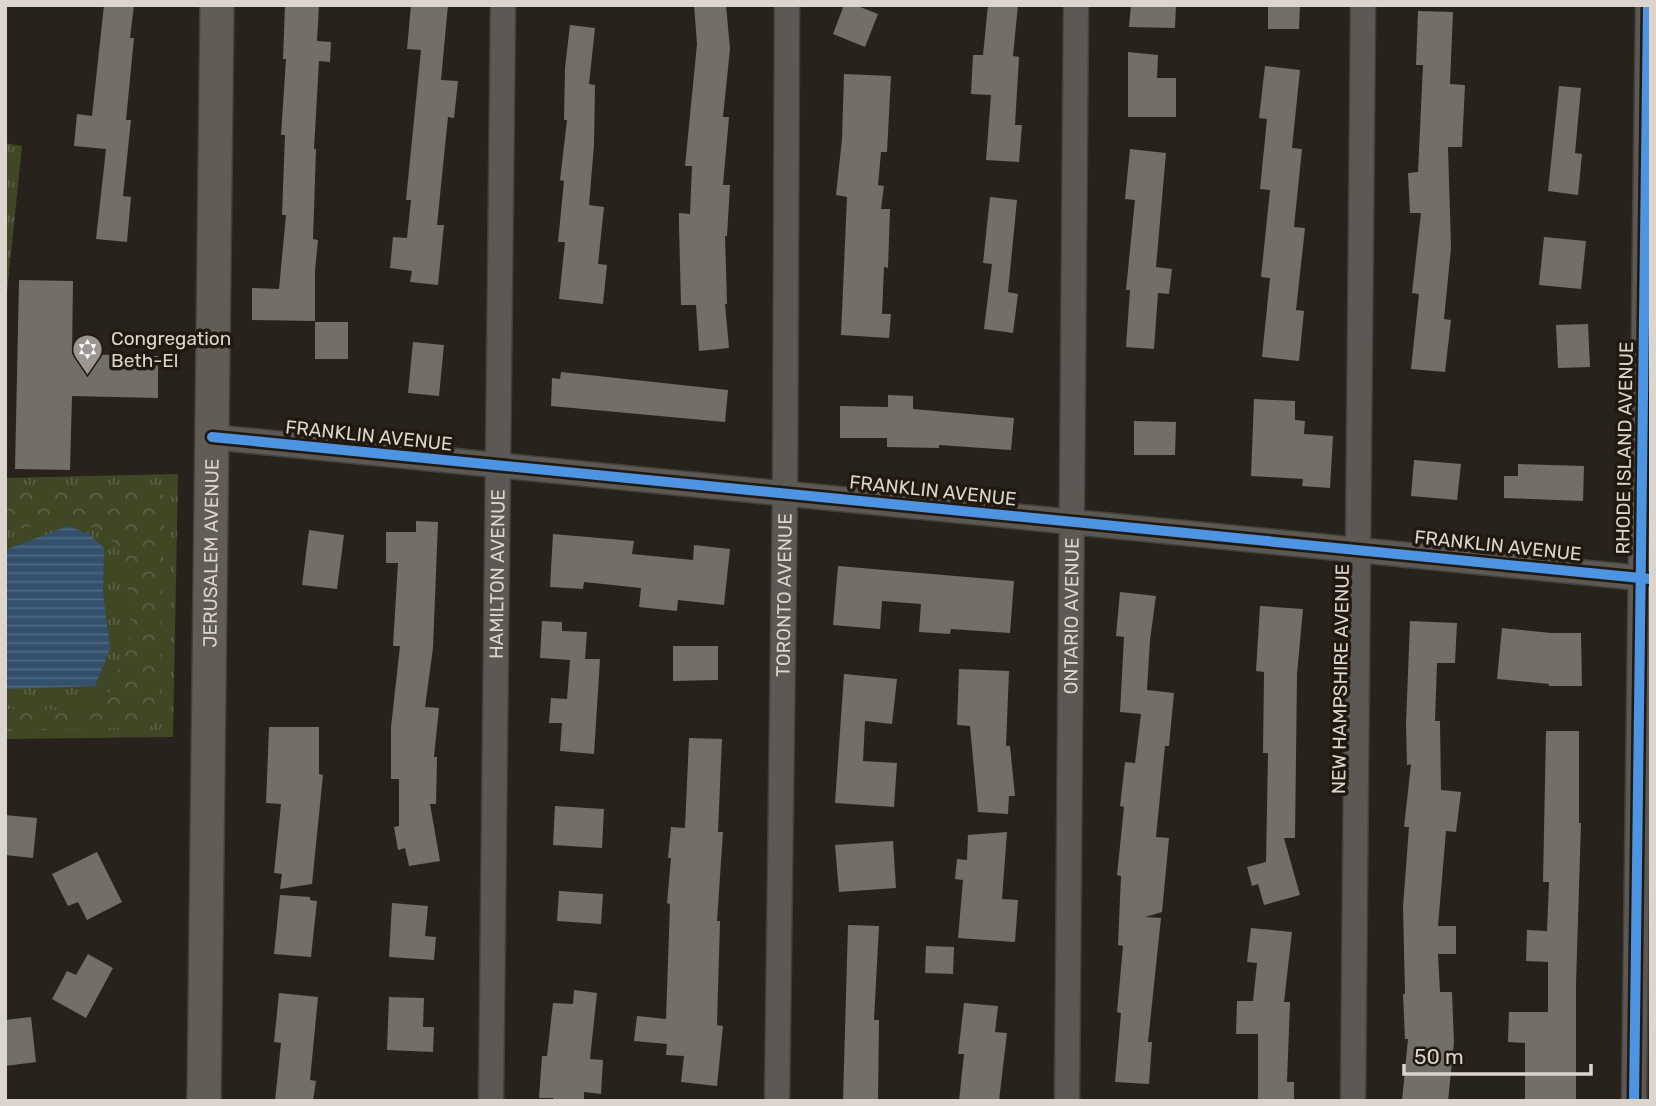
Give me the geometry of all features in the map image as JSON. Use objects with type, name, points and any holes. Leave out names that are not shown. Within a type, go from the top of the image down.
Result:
[{"type":"main road","name":"JERUSALEM AVENUE","points":[[204,1101],[217,5]]},
{"type":"street","name":"HAMILTON AVENUE","points":[[491,1101],[503,5]]},
{"type":"street","name":"TORONTO AVENUE","points":[[777,1101],[785,493],[787,5]]},
{"type":"street","name":"ONTARIO AVENUE","points":[[1067,1101],[1076,5]]},
{"type":"street","name":"NEW HAMPSHIRE AVENUE","points":[[1353,1101],[1363,5]]},
{"type":"street","name":"RHODE ISLAND AVENUE","points":[[1634,1101],[1646,578],[1648,5]]},
{"type":"street","name":"FRANKLIN AVENUE","points":[[212,437],[1646,578]]},
{"type":"green space","points":[[5,143],[22,146],[5,312]]},
{"type":"green space","points":[[178,474],[173,737],[5,739],[5,478]]},
{"type":"green space","points":[[35,487],[154,488],[165,497],[159,718],[150,727],[5,731],[5,709],[72,710],[109,693],[131,636],[126,559],[104,532],[74,520],[5,531],[5,492]]},
{"type":"water","points":[[68,526],[89,534],[104,548],[103,592],[110,649],[95,686],[5,689],[5,550]]},
{"type":"building","points":[[104,5],[134,5],[130,38],[134,38],[126,120],[131,120],[123,196],[131,197],[127,242],[96,239],[106,149],[74,146],[77,114],[92,116]]},
{"type":"building","points":[[285,5],[319,5],[317,41],[331,42],[330,62],[319,61],[314,149],[313,239],[318,240],[315,321],[252,320],[252,288],[279,289],[286,215],[282,215],[285,135],[281,135],[286,59],[283,59]]},
{"type":"building","points":[[411,5],[448,5],[441,80],[458,81],[454,118],[448,117],[437,225],[444,225],[438,285],[410,282],[412,271],[390,268],[393,237],[407,238],[411,200],[406,200],[421,50],[407,49]]},
{"type":"building","points":[[694,5],[726,5],[730,49],[723,117],[729,117],[723,185],[730,185],[725,236],[725,304],[729,348],[699,351],[696,305],[681,305],[679,226],[679,213],[690,214],[692,166],[685,166],[697,44]]},
{"type":"building","points":[[844,5],[855,5],[878,14],[865,47],[833,34]]},
{"type":"building","points":[[988,5],[1018,5],[1013,56],[1019,57],[1015,125],[1022,125],[1019,162],[986,160],[991,95],[971,94],[973,55],[983,55]]},
{"type":"building","points":[[1131,5],[1176,5],[1175,28],[1129,27]]},
{"type":"building","points":[[1268,5],[1300,5],[1299,29],[1268,29]]},
{"type":"building","points":[[1418,11],[1453,12],[1450,84],[1465,85],[1462,147],[1448,147],[1451,248],[1444,319],[1451,320],[1445,372],[1411,369],[1419,294],[1412,293],[1421,213],[1410,213],[1408,173],[1418,172],[1423,65],[1416,65]]},
{"type":"building","points":[[570,25],[595,28],[589,84],[595,85],[589,205],[604,207],[598,264],[607,265],[603,304],[559,299],[565,242],[558,242],[564,181],[560,180],[567,120],[564,120],[565,68]]},
{"type":"building","points":[[1128,52],[1158,55],[1157,78],[1176,78],[1176,117],[1128,117]]},
{"type":"building","points":[[1265,66],[1300,70],[1292,148],[1302,149],[1294,227],[1305,228],[1296,310],[1304,311],[1299,361],[1262,357],[1270,278],[1261,277],[1270,190],[1260,189],[1267,119],[1259,118]]},
{"type":"building","points":[[844,74],[891,76],[887,152],[881,152],[878,185],[884,186],[881,209],[890,209],[888,268],[884,267],[882,314],[891,314],[889,338],[841,335],[847,197],[836,195],[842,139]]},
{"type":"building","points":[[1559,86],[1581,88],[1575,153],[1582,154],[1578,195],[1548,191]]},
{"type":"building","points":[[1130,149],[1166,153],[1156,267],[1172,269],[1169,294],[1158,293],[1154,349],[1126,347],[1130,290],[1126,290],[1135,200],[1125,199]]},
{"type":"building","points":[[990,197],[1017,200],[1008,292],[1018,294],[1013,333],[984,329],[992,264],[983,263]]},
{"type":"building","points":[[1544,237],[1586,241],[1581,289],[1539,285]]},
{"type":"building","name":"Congregation Beth-El","points":[[19,280],[73,281],[72,354],[158,356],[158,398],[72,396],[70,470],[15,469]]},
{"type":"building","points":[[315,322],[348,322],[348,359],[315,359]]},
{"type":"building","points":[[1588,324],[1590,367],[1558,368],[1556,325]]},
{"type":"building","points":[[413,342],[444,345],[439,396],[408,393]]},
{"type":"building","points":[[561,372],[728,390],[725,422],[551,406],[552,378],[560,379]]},
{"type":"building","points":[[888,395],[913,396],[913,409],[1014,418],[1011,450],[939,445],[939,448],[887,447],[887,438],[840,438],[840,406],[888,407]]},
{"type":"building","points":[[1254,399],[1295,401],[1295,420],[1305,421],[1304,434],[1333,436],[1330,488],[1302,486],[1303,479],[1251,476]]},
{"type":"building","points":[[1134,421],[1176,422],[1175,455],[1134,455]]},
{"type":"building","points":[[1414,460],[1461,464],[1457,500],[1411,496]]},
{"type":"building","points":[[1518,464],[1584,466],[1583,501],[1504,498],[1504,476],[1518,476]]},
{"type":"building","points":[[416,521],[438,522],[433,648],[425,707],[439,708],[434,757],[437,757],[436,804],[430,804],[440,861],[409,866],[405,848],[398,850],[394,827],[399,826],[399,779],[391,779],[391,727],[400,646],[393,646],[398,563],[386,563],[386,532],[416,532]]},
{"type":"building","points":[[309,530],[344,535],[337,589],[302,585]]},
{"type":"building","points":[[553,534],[634,541],[632,554],[693,560],[694,545],[730,549],[724,605],[678,600],[677,611],[639,607],[641,588],[584,582],[583,589],[550,587]]},
{"type":"building","points":[[838,566],[1014,581],[1010,633],[951,629],[950,634],[919,632],[921,604],[882,601],[880,629],[833,625]]},
{"type":"building","points":[[1120,592],[1156,596],[1147,690],[1174,693],[1169,746],[1165,746],[1156,837],[1169,838],[1162,912],[1145,917],[1161,918],[1148,1042],[1152,1042],[1149,1084],[1115,1082],[1121,1013],[1117,1012],[1123,946],[1118,945],[1121,876],[1117,875],[1124,807],[1120,806],[1125,762],[1135,763],[1141,714],[1120,712],[1124,637],[1116,636]]},
{"type":"building","points":[[1260,606],[1303,609],[1297,674],[1295,838],[1284,838],[1300,895],[1264,905],[1258,884],[1252,886],[1247,867],[1266,862],[1268,753],[1263,753],[1264,672],[1256,671]]},
{"type":"building","points":[[542,621],[562,622],[562,631],[587,632],[585,659],[600,659],[594,754],[560,751],[562,723],[549,723],[551,698],[567,699],[570,660],[540,658]]},
{"type":"building","points":[[1410,621],[1457,623],[1455,663],[1437,663],[1435,721],[1440,721],[1441,790],[1461,792],[1456,832],[1446,831],[1438,926],[1456,926],[1456,954],[1438,954],[1440,992],[1452,992],[1454,1043],[1448,1101],[1402,1101],[1408,1039],[1405,1039],[1403,994],[1403,907],[1409,827],[1404,827],[1411,764],[1407,765],[1406,724]]},
{"type":"building","points":[[1502,628],[1581,633],[1582,686],[1549,686],[1497,679]]},
{"type":"building","points":[[673,646],[718,646],[718,680],[673,681]]},
{"type":"building","points":[[959,669],[1009,671],[1006,746],[1010,746],[1015,796],[1009,796],[1008,814],[978,812],[970,726],[957,725]]},
{"type":"building","points":[[844,674],[897,679],[892,724],[865,721],[863,761],[897,763],[894,807],[835,803]]},
{"type":"building","points":[[269,727],[319,727],[319,774],[323,775],[312,884],[280,889],[282,874],[274,873],[281,804],[266,803]]},
{"type":"building","points":[[1546,731],[1579,731],[1581,823],[1576,1100],[1525,1100],[1525,1043],[1508,1042],[1509,1012],[1548,1012],[1548,962],[1526,961],[1527,930],[1547,931],[1549,882],[1543,882]]},
{"type":"building","points":[[689,738],[722,739],[718,832],[723,832],[717,921],[720,921],[717,1025],[723,1026],[717,1086],[681,1082],[684,1056],[666,1055],[667,1044],[634,1041],[637,1016],[666,1019],[670,904],[667,903],[671,858],[668,858],[671,827],[685,828]]},
{"type":"building","points":[[555,806],[604,809],[602,848],[553,845]]},
{"type":"building","points":[[5,815],[37,818],[33,858],[5,855]]},
{"type":"building","points":[[1007,832],[1002,899],[1018,900],[1015,942],[958,938],[963,880],[955,879],[957,859],[967,860],[968,835]]},
{"type":"building","points":[[893,841],[896,888],[839,892],[835,845]]},
{"type":"building","points":[[97,852],[122,902],[87,920],[78,902],[68,906],[52,874]]},
{"type":"building","points":[[559,891],[603,894],[601,924],[557,921]]},
{"type":"building","points":[[280,895],[310,897],[310,900],[317,901],[311,957],[274,954]]},
{"type":"building","points":[[392,903],[428,906],[425,936],[436,937],[434,960],[389,957]]},
{"type":"building","points":[[848,925],[879,926],[874,1020],[879,1020],[878,1101],[843,1101]]},
{"type":"building","points":[[1251,928],[1292,932],[1284,1002],[1290,1002],[1287,1082],[1294,1082],[1294,1101],[1258,1101],[1258,1034],[1236,1034],[1237,1001],[1253,1001],[1257,963],[1247,962]]},
{"type":"building","points":[[926,946],[954,947],[953,974],[925,973]]},
{"type":"building","points":[[88,954],[113,968],[86,1018],[52,999],[67,971],[76,975]]},
{"type":"building","points":[[574,990],[597,993],[590,1059],[603,1060],[601,1094],[584,1092],[584,1101],[539,1098],[542,1056],[547,1056],[553,1003],[573,1004]]},
{"type":"building","points":[[279,993],[318,997],[310,1080],[316,1081],[313,1101],[275,1101],[281,1043],[274,1042]]},
{"type":"building","points":[[389,997],[424,998],[423,1027],[434,1027],[433,1052],[387,1050]]},
{"type":"building","points":[[964,1003],[998,1006],[995,1032],[1007,1033],[999,1101],[959,1101],[964,1054],[958,1054]]},
{"type":"building","points":[[31,1017],[36,1062],[5,1066],[5,1020]]},
{"type":"cycle path","points":[[1634,1101],[1648,5]]},
{"type":"cycle path","points":[[212,437],[1651,579]]},
{"type":"place","name":"Congregation Beth-El","points":[[88,376]]}]
